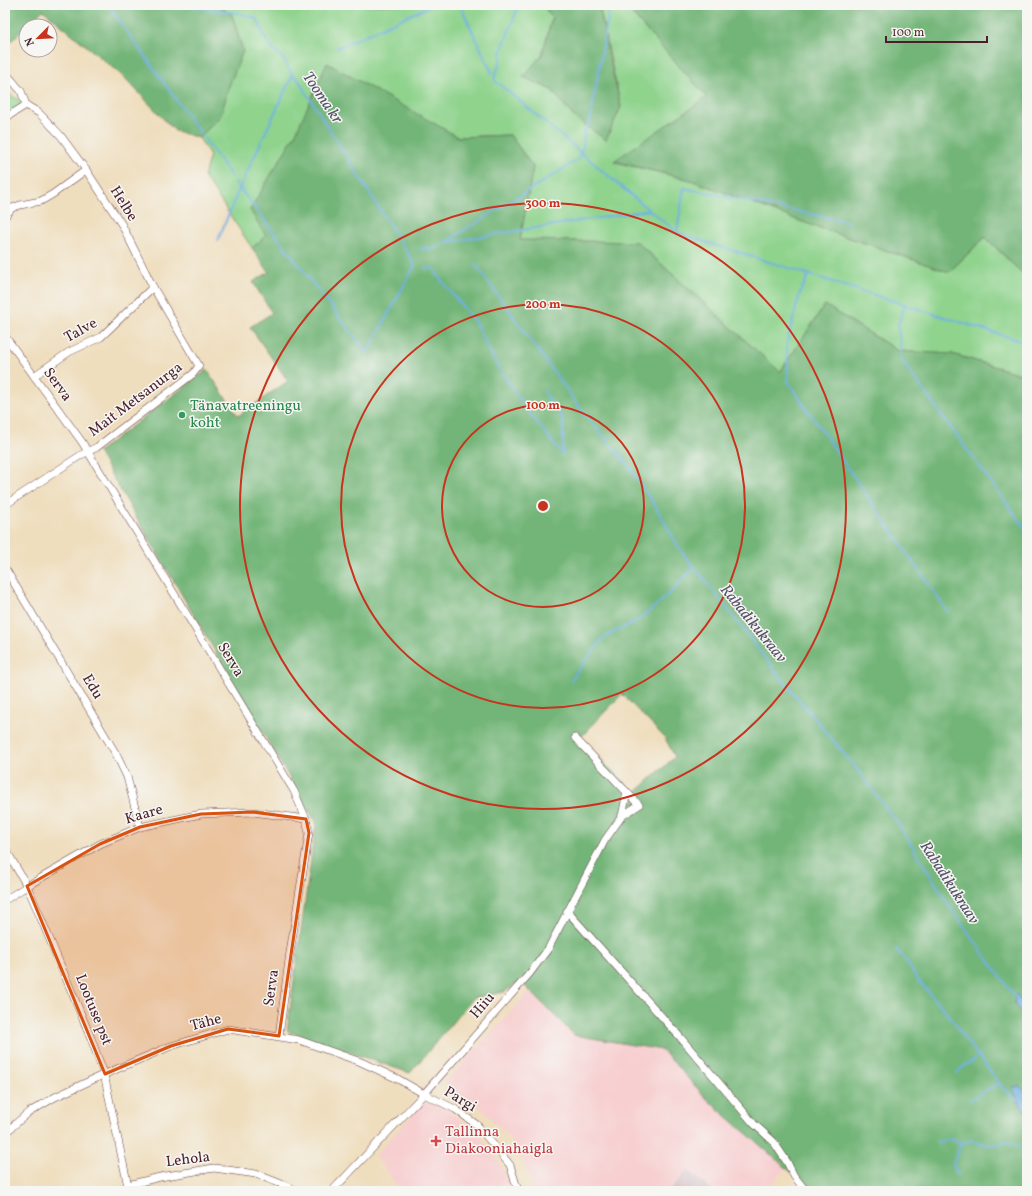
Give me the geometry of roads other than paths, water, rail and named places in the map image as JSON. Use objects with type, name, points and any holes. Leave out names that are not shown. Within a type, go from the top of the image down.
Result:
[{"type":"street","name":"Helbe","points":[[5,72],[21,91],[26,105],[39,114],[61,136],[86,170],[122,225],[153,288],[199,366]]},
{"type":"street","points":[[5,118],[26,105]]},
{"type":"street","points":[[5,216],[12,208],[20,204],[41,200],[53,194],[86,170]]},
{"type":"street","name":"Talve","points":[[34,376],[69,352],[101,337],[153,288]]},
{"type":"street","name":"Serva","points":[[5,336],[88,451],[294,791],[306,819],[309,833],[290,952],[279,1036]]},
{"type":"street","name":"Mait Metsanurga","points":[[5,505],[80,455],[97,447],[193,374],[199,366]]},
{"type":"street","name":"Edu","points":[[5,568],[116,754],[127,777],[140,827]]},
{"type":"street","name":"Hiiu","points":[[332,1191],[424,1094],[530,972],[548,949],[605,840],[622,816],[639,805],[575,738]]},
{"type":"street","name":"Hiiu","points":[[622,816],[626,792]]},
{"type":"street","name":"Kaare","points":[[5,900],[100,844],[140,827],[202,814],[253,812],[306,819]]},
{"type":"street","name":"Lootuse pst","points":[[5,848],[27,886],[88,1031],[104,1074],[128,1188]]},
{"type":"street","points":[[567,911],[680,1036],[754,1124],[773,1141],[787,1162],[794,1176],[806,1191]]},
{"type":"street","name":"Tähe","points":[[5,1133],[28,1113],[55,1097],[104,1074],[171,1046],[228,1029],[299,1040],[362,1062],[398,1079],[424,1094]]},
{"type":"street","name":"Pargi","points":[[424,1094],[455,1109],[477,1125],[510,1165],[518,1191]]},
{"type":"street","name":"Lehola","points":[[128,1188],[160,1176],[214,1168],[256,1174],[297,1191]]},
{"type":"water","points":[[1016,994],[1027,1008],[1027,1023],[1014,1003]]},
{"type":"water","points":[[1020,1086],[1027,1095],[1027,1114],[1021,1106],[1012,1087]]},
{"type":"waterway","points":[[108,5],[232,177]]},
{"type":"waterway","name":"Tooma kr","points":[[183,5],[242,14],[257,19],[264,36],[273,50],[283,58],[293,76],[297,78],[415,265],[367,353],[235,182]]},
{"type":"waterway","points":[[337,48],[432,5]]},
{"type":"waterway","points":[[460,5],[492,73],[496,74]]},
{"type":"waterway","points":[[519,5],[502,49],[501,59],[494,79],[677,232],[1027,343]]},
{"type":"waterway","name":"Tooma kr","points":[[420,250],[427,247],[431,251],[579,159],[580,152],[583,148],[584,133],[590,121],[610,5]]},
{"type":"waterway","points":[[218,240],[240,187],[292,76]]},
{"type":"waterway","points":[[677,232],[684,188],[849,222]]},
{"type":"waterway","points":[[446,242],[649,210]]},
{"type":"waterway","name":"Rabadikukraav","points":[[475,264],[586,416],[628,465],[654,504],[681,551],[776,672],[855,767],[899,825],[952,910],[1017,999]]},
{"type":"waterway","points":[[425,268],[435,269],[437,275],[475,322],[498,367],[531,415],[563,455],[563,419],[544,391]]},
{"type":"waterway","points":[[809,274],[800,293],[787,342],[788,382],[948,612]]},
{"type":"waterway","points":[[905,305],[898,325],[902,361],[1027,531]]},
{"type":"waterway","points":[[571,680],[604,637],[635,622],[651,610],[675,588],[694,567]]},
{"type":"waterway","points":[[896,949],[906,961],[918,980],[953,1020],[961,1033],[1003,1088],[1014,1099],[1019,1100]]},
{"type":"waterway","points":[[957,1073],[978,1056]]},
{"type":"waterway","points":[[970,1100],[999,1083]]},
{"type":"waterway","points":[[937,1142],[950,1139],[961,1143],[973,1140],[983,1144],[994,1145],[1005,1141],[1017,1145],[1027,1151]]},
{"type":"waterway","points":[[958,1175],[953,1164],[961,1143]]},
{"type":"place","name":"Tänavatreeningu koht","points":[[182,415]]},
{"type":"place","name":"Tallinna Diakooniahaigla","points":[[436,1141]]}]
